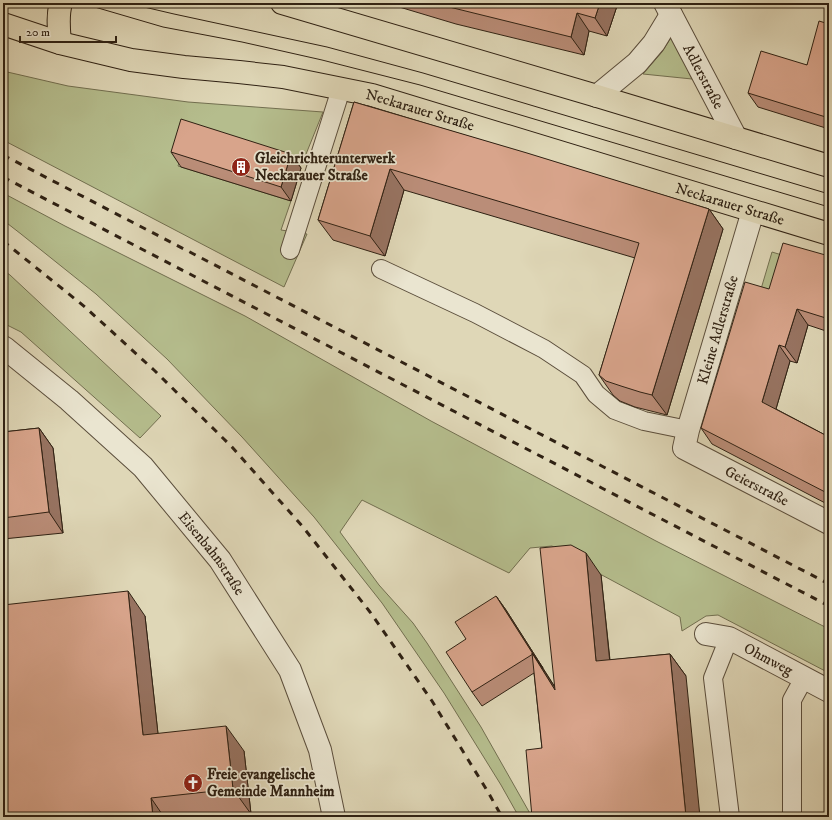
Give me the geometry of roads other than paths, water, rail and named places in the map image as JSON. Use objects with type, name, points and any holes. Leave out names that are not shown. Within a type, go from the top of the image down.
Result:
[{"type":"main road","points":[[60,43],[59,9],[61,3]]},
{"type":"main road","points":[[282,3],[829,166]]},
{"type":"main road","name":"Neckarauer Straße","points":[[3,24],[60,43],[131,60],[283,77],[372,95],[829,234]]},
{"type":"street","name":"Adlerstraße","points":[[597,96],[637,63],[654,43],[668,9]]},
{"type":"street","name":"Adlerstraße","points":[[668,9],[736,138]]},
{"type":"street","name":"Kleine Adlerstraße","points":[[686,439],[753,212]]},
{"type":"street","name":"Eisenbahnstraße","points":[[3,347],[69,400],[142,467],[220,560],[290,670],[320,750],[334,817]]},
{"type":"street","name":"Geierstraße","points":[[686,439],[829,523]]},
{"type":"street","name":"Ohmweg","points":[[706,634],[729,638],[829,691]]},
{"type":"lane","points":[[290,250],[341,89]]},
{"type":"lane","points":[[381,269],[475,313],[544,349],[583,375],[596,394],[615,410],[686,439]]},
{"type":"lane","points":[[729,638],[712,678],[730,817]]},
{"type":"lane","points":[[792,817],[792,700],[804,678]]},
{"type":"tram line","points":[[81,3],[163,27],[242,42],[322,60],[420,85],[829,207]]},
{"type":"tram line","points":[[127,3],[327,47],[423,73],[829,194]]},
{"type":"railway","points":[[3,155],[829,584]]},
{"type":"railway","points":[[3,177],[829,606]]},
{"type":"railway","points":[[3,241],[85,307],[155,371],[232,447],[303,527],[370,612],[432,701],[502,817]]},
{"type":"place","name":"Gleichrichterunterwerk Neckarauer Straße","points":[[241,167]]},
{"type":"place","name":"Freie evangelische Gemeinde Mannheim","points":[[193,783]]}]
